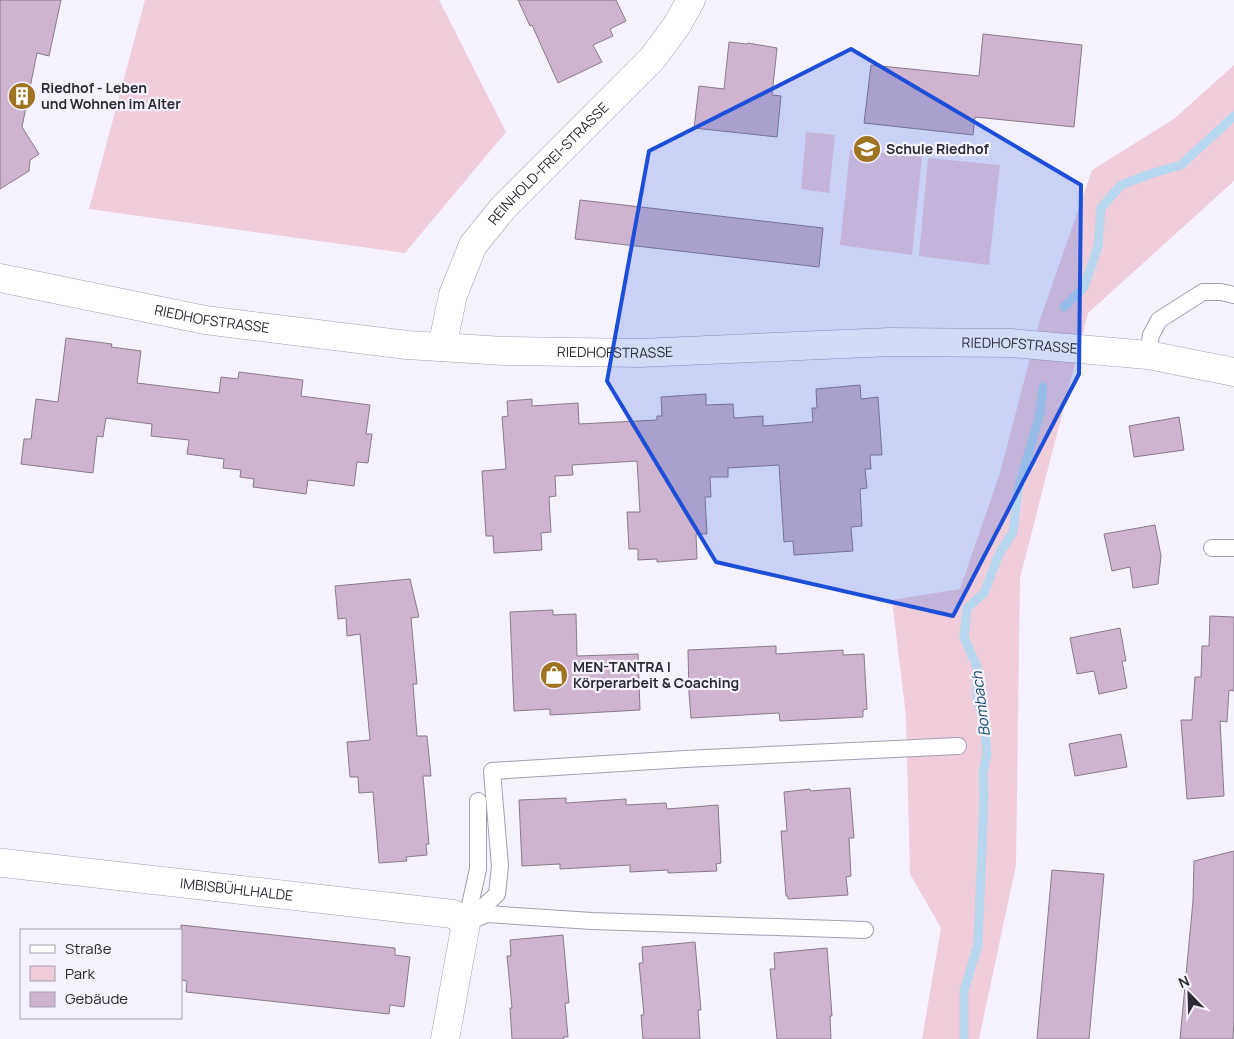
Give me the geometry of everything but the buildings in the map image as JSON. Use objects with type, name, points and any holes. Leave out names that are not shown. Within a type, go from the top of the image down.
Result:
[{"type":"street","name":"REINHOLD-FREI-STRASSE","points":[[442,347],[453,295],[474,245],[503,208],[652,59],[677,25],[691,0]]},
{"type":"street","name":"RIEDHOFSTRASSE","points":[[0,278],[205,320],[407,345],[504,351],[640,353],[890,342],[1002,343],[1148,355],[1234,372]]},
{"type":"street","name":"IMBISBÜHLHALDE","points":[[4,864],[453,914],[466,923]]},
{"type":"street","points":[[445,1039],[466,923]]},
{"type":"lane","points":[[1148,355],[1151,335],[1159,320],[1203,292],[1221,292],[1234,295]]},
{"type":"lane","points":[[1212,548],[1234,548]]},
{"type":"lane","points":[[466,923],[497,894],[500,866],[492,771],[685,759],[958,746]]},
{"type":"lane","points":[[466,923],[478,869],[478,801]]},
{"type":"lane","points":[[466,923],[487,914],[592,921],[865,930]]},
{"type":"highlighted area","points":[[851,49],[1081,185],[1079,374],[953,616],[716,562],[607,381],[649,151]]},
{"type":"green space","points":[[145,0],[439,0],[506,132],[405,253],[89,209]]},
{"type":"green space","points":[[1234,65],[1234,181],[1088,313],[1020,578],[1016,865],[979,1039],[922,1039],[941,928],[910,874],[906,716],[892,600],[960,589],[1000,473],[1040,320],[1092,170],[1174,119]]},
{"type":"green space","points":[[806,132],[835,135],[829,193],[801,189]]},
{"type":"green space","points":[[850,150],[922,156],[912,255],[840,245]]},
{"type":"green space","points":[[928,158],[1000,165],[989,265],[919,256]]},
{"type":"waterway","name":"Bombach","points":[[1064,307],[1084,287],[1098,246],[1101,208],[1121,185],[1181,165],[1234,116]]},
{"type":"waterway","name":"Bombach","points":[[964,1039],[964,991],[978,945],[984,797],[983,773],[987,754],[985,731],[977,695],[977,667],[964,637],[967,608],[984,593],[999,554],[1013,532],[1018,490],[1040,413],[1043,387]]},
{"type":"place","name":"Riedhof - Leben und Wohnen im Alter","points":[[22,96]]},
{"type":"place","name":"Schule Riedhof","points":[[867,149]]},
{"type":"place","name":"MEN-TANTRA | Körperarbeit & Coaching","points":[[554,675]]}]
